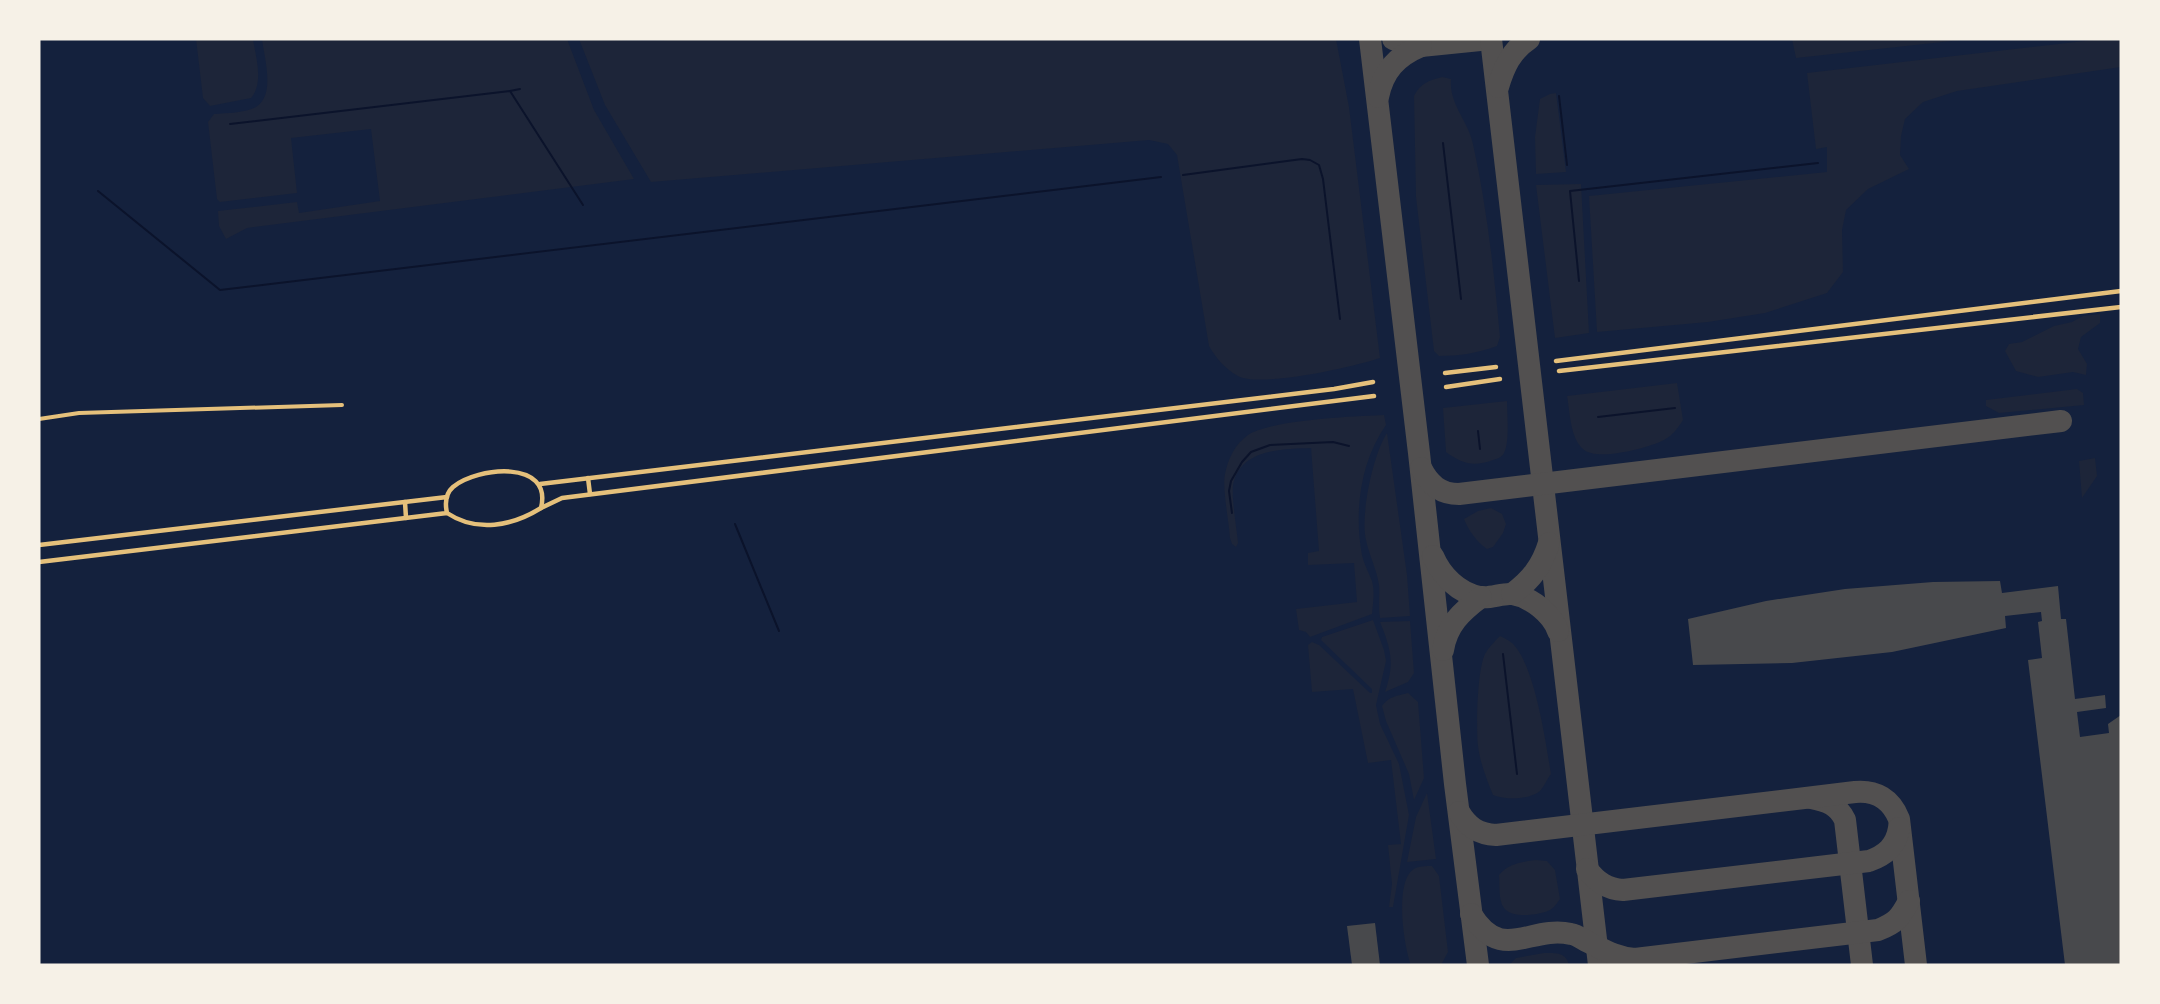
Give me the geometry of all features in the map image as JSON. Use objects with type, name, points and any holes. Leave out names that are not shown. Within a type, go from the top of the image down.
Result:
[{"type":"street","points":[[1557,361],[2121,291]]},
{"type":"street","points":[[1559,371],[2121,307]]},
{"type":"street","points":[[1445,372],[1496,367]]},
{"type":"street","points":[[1446,387],[1500,379]]},
{"type":"street","points":[[540,484],[1334,389],[1373,382]]},
{"type":"street","points":[[39,562],[447,513],[467,523],[505,524],[517,521],[562,498],[1374,396]]},
{"type":"street","points":[[39,419],[79,413],[342,405]]},
{"type":"street","points":[[878,443],[879,457]]},
{"type":"street","points":[[447,513],[447,497],[453,487],[468,479],[496,472],[519,473],[535,479],[540,484],[543,493],[541,508]]},
{"type":"street","points":[[588,478],[590,494]]},
{"type":"street","points":[[39,545],[447,497]]},
{"type":"street","points":[[405,502],[406,518]]},
{"type":"shaded area","points":[[196,39],[253,39],[258,78],[251,98],[210,106],[203,98]]},
{"type":"shaded area","points":[[262,39],[567,39],[594,110],[634,179],[247,228],[226,239],[219,226],[218,211],[297,202],[299,213],[380,201],[371,129],[291,138],[297,193],[220,202],[217,199],[208,122],[214,114],[247,110],[256,107],[262,101],[266,94],[267,75]]},
{"type":"shaded area","points":[[579,39],[641,41],[678,39],[1336,39],[1349,107],[1380,358],[1329,371],[1266,380],[1238,376],[1221,363],[1209,346],[1177,155],[1168,144],[1149,140],[651,182],[605,105]]},
{"type":"shaded area","points":[[1792,39],[1970,39],[1796,58]]},
{"type":"shaded area","points":[[2102,39],[2121,39],[2121,67],[1957,91],[1923,102],[1905,119],[1901,136],[1900,155],[1909,169],[1868,189],[1846,210],[1842,230],[1843,272],[1827,293],[1765,313],[1708,322],[1597,332],[1589,196],[1827,172],[1827,147],[1816,149],[1807,73]]},
{"type":"shaded area","points":[[1442,77],[1451,79],[1453,97],[1471,135],[1490,240],[1500,337],[1497,346],[1468,354],[1439,356],[1434,351],[1416,197],[1414,96],[1425,83]]},
{"type":"shaded area","points":[[1556,93],[1566,172],[1536,174],[1535,137],[1540,99]]},
{"type":"shaded area","points":[[1581,184],[1589,333],[1555,338],[1536,185]]},
{"type":"shaded area","points":[[2100,314],[2100,323],[2081,337],[2078,349],[2087,364],[2086,375],[2073,372],[2038,377],[2016,371],[2005,351],[2009,344],[2022,342],[2054,326],[2072,322],[2083,316]]},
{"type":"shaded area","points":[[1677,383],[1683,420],[1667,438],[1647,447],[1599,454],[1583,449],[1575,438],[1567,396]]},
{"type":"shaded area","points":[[2077,389],[2083,393],[2084,405],[1999,413],[1986,406],[1986,400]]},
{"type":"shaded area","points":[[1507,401],[1507,442],[1502,456],[1474,464],[1463,462],[1446,452],[1443,408]]},
{"type":"shaded area","points":[[1384,415],[1386,425],[1370,455],[1359,505],[1362,555],[1373,589],[1372,614],[1310,637],[1306,632],[1299,630],[1296,609],[1357,602],[1354,563],[1308,565],[1308,553],[1319,551],[1311,448],[1266,453],[1246,462],[1239,470],[1233,486],[1238,543],[1236,547],[1230,538],[1225,496],[1224,480],[1228,463],[1239,443],[1248,435],[1259,430],[1293,422]]},
{"type":"shaded area","points":[[1387,433],[1407,575],[1410,616],[1380,618],[1379,585],[1366,540],[1365,516],[1369,485],[1377,455]]},
{"type":"shaded area","points":[[2095,458],[2097,476],[2082,498],[2079,461]]},
{"type":"shaded area","points":[[1491,508],[1502,514],[1506,524],[1503,533],[1493,547],[1487,549],[1473,536],[1464,519],[1478,511]]},
{"type":"shaded area","points":[[1373,620],[1386,661],[1376,705],[1380,724],[1399,764],[1409,815],[1393,907],[1389,907],[1392,884],[1388,845],[1401,844],[1391,760],[1368,763],[1353,689],[1312,692],[1308,645],[1312,642],[1319,645],[1372,693],[1372,689],[1321,640],[1322,637]]},
{"type":"shaded area","points":[[1410,621],[1414,673],[1408,682],[1385,692],[1391,665],[1387,640],[1380,622]]},
{"type":"shaded area","points":[[1500,636],[1512,643],[1527,668],[1538,705],[1551,774],[1540,791],[1524,798],[1493,795],[1478,746],[1478,699],[1482,662],[1487,651]]},
{"type":"shaded area","points":[[1408,693],[1418,702],[1424,778],[1414,800],[1409,774],[1386,721],[1382,706],[1390,698]]},
{"type":"shaded area","points":[[1427,793],[1436,859],[1407,862],[1416,817]]},
{"type":"shaded area","points":[[1536,860],[1547,861],[1555,870],[1560,899],[1552,909],[1545,912],[1526,915],[1513,914],[1504,908],[1501,901],[1499,875],[1511,866]]},
{"type":"shaded area","points":[[1432,866],[1439,876],[1448,952],[1441,965],[1411,965],[1402,914],[1404,886],[1414,869]]},
{"type":"shaded area","points":[[1544,953],[1563,955],[1569,965],[1509,965],[1516,958]]},
{"type":"building","points":[[2000,581],[2002,593],[2058,586],[2061,619],[2066,619],[2075,699],[2105,695],[2106,708],[2077,712],[2080,737],[2109,733],[2108,724],[2121,715],[2121,965],[2065,965],[2028,660],[2042,658],[2038,622],[2042,621],[2041,612],[2005,616],[2006,628],[1892,652],[1792,663],[1693,665],[1688,619],[1766,601],[1845,589],[1933,582]]},
{"type":"building","points":[[1375,923],[1380,965],[1352,965],[1347,926]]},
{"type":"waterway","points":[[510,91],[520,89]]},
{"type":"waterway","points":[[230,124],[510,91],[583,205]]},
{"type":"waterway","points":[[1559,96],[1567,165]]},
{"type":"waterway","points":[[1443,143],[1461,299]]},
{"type":"waterway","points":[[1183,175],[1302,159],[1319,165],[1323,179],[1340,319]]},
{"type":"waterway","points":[[1579,281],[1570,191],[1818,163]]},
{"type":"waterway","points":[[98,191],[220,290],[1161,177]]},
{"type":"waterway","points":[[1598,417],[1675,408]]},
{"type":"waterway","points":[[1478,431],[1480,449]]},
{"type":"waterway","points":[[1232,513],[1229,491],[1231,481],[1251,452],[1270,445],[1333,442],[1349,446]]},
{"type":"waterway","points":[[735,524],[779,631]]},
{"type":"waterway","points":[[1503,654],[1517,774]]},
{"type":"taxiway","points":[[1370,39],[1455,784],[1478,965]]},
{"type":"taxiway","points":[[1393,39],[1411,46],[1490,39]]},
{"type":"taxiway","points":[[1491,39],[1599,965]]},
{"type":"taxiway","points":[[1498,87],[1509,60],[1529,39]]},
{"type":"taxiway","points":[[1378,97],[1383,79],[1392,66],[1412,50],[1421,46]]},
{"type":"taxiway","points":[[1421,468],[1436,487],[1452,494],[1459,494],[2061,421]]},
{"type":"taxiway","points":[[1512,594],[1535,572],[1549,543]]},
{"type":"taxiway","points":[[1433,556],[1451,582],[1464,592],[1480,597],[1504,594],[1519,596],[1546,613],[1558,631]]},
{"type":"taxiway","points":[[1443,650],[1448,633],[1456,620],[1481,597]]},
{"type":"taxiway","points":[[1459,812],[1474,829],[1496,835],[1855,792],[1876,794],[1892,806],[1899,819],[1916,965]]},
{"type":"taxiway","points":[[1811,798],[1831,804],[1845,820],[1862,965]]},
{"type":"taxiway","points":[[1587,869],[1603,884],[1623,890],[1869,861],[1889,849],[1899,828]]},
{"type":"taxiway","points":[[1471,914],[1482,929],[1494,937],[1505,940],[1542,934],[1571,934],[1611,953],[1635,959],[1878,930],[1897,919],[1909,901]]}]
